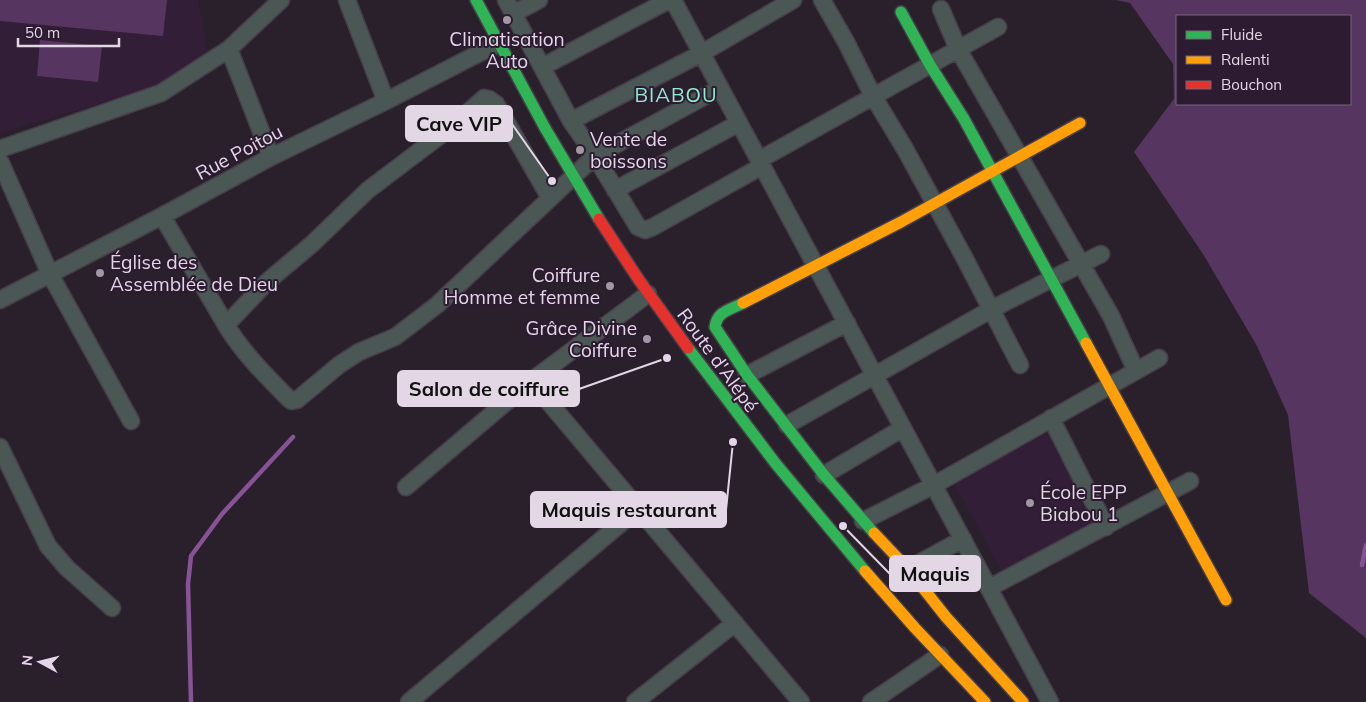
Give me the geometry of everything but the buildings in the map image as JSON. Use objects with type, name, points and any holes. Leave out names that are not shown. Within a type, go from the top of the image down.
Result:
[{"type":"street","points":[[0,149],[161,93],[229,49],[281,0]]},
{"type":"street","points":[[347,0],[386,101]]},
{"type":"street","name":"Route d'Alépé","points":[[476,0],[573,177],[648,294],[688,352],[743,424],[835,535],[940,656],[985,702]]},
{"type":"street","points":[[539,0],[509,7],[571,121],[638,227],[645,230],[874,96],[998,27]]},
{"type":"street","points":[[542,67],[669,0]]},
{"type":"street","points":[[673,0],[1050,702]]},
{"type":"street","points":[[571,121],[702,53],[793,0]]},
{"type":"street","points":[[822,0],[992,309],[1020,365]]},
{"type":"street","points":[[941,9],[958,49],[1110,316],[1136,371]]},
{"type":"street","points":[[901,12],[930,65],[964,119],[1226,600]]},
{"type":"street","name":"Rue Poitou","points":[[0,300],[271,157],[499,43]]},
{"type":"street","points":[[229,49],[271,157]]},
{"type":"street","points":[[162,216],[234,339],[263,374],[289,400],[297,400],[339,365],[359,352],[395,337],[437,305],[594,156],[720,88]]},
{"type":"street","points":[[226,325],[268,281],[312,244],[368,190],[450,128],[484,98],[496,104],[550,198]]},
{"type":"street","points":[[615,190],[739,123]]},
{"type":"street","points":[[1023,702],[946,617],[908,570],[824,475],[788,425],[747,375],[715,327],[719,315],[817,267],[992,173],[1080,123]]},
{"type":"street","points":[[0,161],[50,274],[131,421]]},
{"type":"street","points":[[788,425],[992,309],[1101,254]]},
{"type":"street","points":[[406,487],[531,381],[648,294]]},
{"type":"street","points":[[747,375],[847,323]]},
{"type":"street","points":[[863,521],[934,485],[1159,358]]},
{"type":"street","points":[[531,381],[802,702]]},
{"type":"street","points":[[1051,418],[1106,527]]},
{"type":"street","points":[[824,475],[903,428]]},
{"type":"street","points":[[0,447],[48,546],[67,568],[112,608]]},
{"type":"street","points":[[990,588],[1190,481]]},
{"type":"street","points":[[414,700],[639,508]]},
{"type":"street","points":[[908,570],[963,539]]},
{"type":"street","points":[[635,702],[735,623]]},
{"type":"street","points":[[871,702],[940,656]]},
{"type":"shaded area","points":[[0,0],[198,0],[209,57],[159,86],[0,133]]},
{"type":"shaded area","points":[[0,0],[167,0],[163,36],[0,21]]},
{"type":"shaded area","points":[[1116,0],[1366,0],[1366,638],[1309,593],[1288,415],[1257,346],[1203,254],[1134,152],[1174,99],[1173,64],[1130,3]]},
{"type":"shaded area","points":[[40,40],[102,46],[98,82],[37,76]]},
{"type":"shaded area","name":"École EPP Biabou 1","points":[[1055,428],[1106,524],[1005,578],[954,483]]},
{"type":"waterway","points":[[191,702],[188,584],[191,556],[222,514],[293,437]]},
{"type":"waterway","points":[[1362,565],[1366,545]]},
{"type":"traffic: fast","points":[[476,0],[545,128],[599,219]]},
{"type":"traffic: fast","points":[[901,12],[930,65],[964,119],[1086,343]]},
{"type":"traffic: fast","points":[[743,303],[721,314],[715,327],[747,375],[824,475],[874,533]]},
{"type":"traffic: fast","points":[[688,348],[776,464],[865,571]]},
{"type":"traffic: slow","points":[[743,303],[901,222],[1080,123]]},
{"type":"traffic: slow","points":[[1086,343],[1226,600]]},
{"type":"traffic: slow","points":[[874,533],[908,569],[946,617],[1023,702]]},
{"type":"traffic: slow","points":[[865,571],[915,628],[985,702]]},
{"type":"traffic: jam","points":[[599,219],[639,280],[688,348]]},
{"type":"place","name":"Climatisation Auto","points":[[507,20]]},
{"type":"place","name":"Vente de boissons","points":[[580,150]]},
{"type":"place","name":"Cave VIP","points":[[552,181]]},
{"type":"place","name":"Église des Assemblée de Dieu","points":[[100,273]]},
{"type":"place","name":"Coiffure Homme et femme","points":[[610,286]]},
{"type":"place","name":"Grâce Divine Coiffure","points":[[647,339]]},
{"type":"place","name":"Salon de coiffure","points":[[667,358]]},
{"type":"place","name":"Maquis restaurant","points":[[733,442]]},
{"type":"place","name":"École EPP Biabou 1","points":[[1030,503]]},
{"type":"place","name":"Maquis","points":[[843,526]]},
{"type":"district","name":"BIABOU","points":[[676,94]]}]
